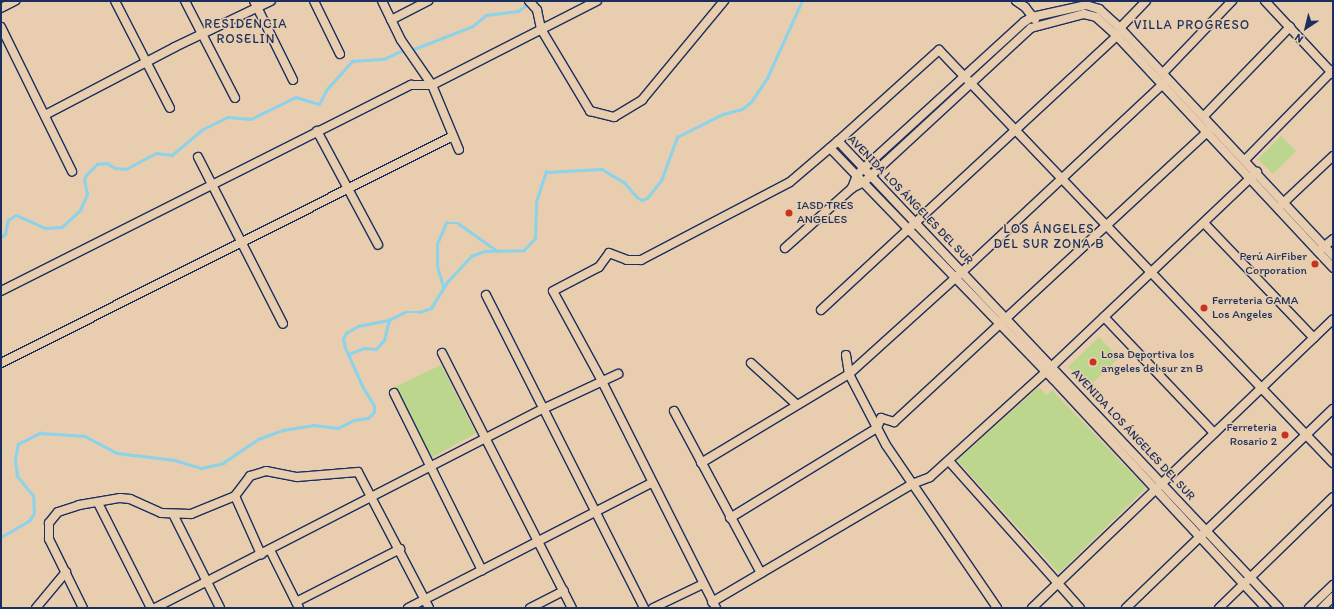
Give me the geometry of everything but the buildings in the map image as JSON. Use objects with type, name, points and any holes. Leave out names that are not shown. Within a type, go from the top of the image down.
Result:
[{"type":"street","points":[[1,8],[15,1]]},
{"type":"street","points":[[115,1],[170,108]]},
{"type":"street","points":[[185,1],[235,98]]},
{"type":"street","points":[[44,115],[202,34],[256,4],[271,1]]},
{"type":"street","points":[[314,1],[340,54]]},
{"type":"street","points":[[382,1],[401,40],[416,64],[432,85],[459,150]]},
{"type":"street","points":[[391,20],[428,1]]},
{"type":"street","points":[[529,1],[537,10],[541,29],[590,111],[614,117],[642,100],[724,1]]},
{"type":"street","points":[[1,291],[411,85],[432,85],[597,1]]},
{"type":"street","points":[[1016,1],[1038,24]]},
{"type":"street","points":[[821,310],[1117,36],[1120,28],[1146,1]]},
{"type":"street","points":[[701,463],[849,374],[963,271],[1062,178],[1164,78],[1232,1]]},
{"type":"street","points":[[1245,160],[1332,72],[1266,1]]},
{"type":"street","points":[[852,188],[857,175],[864,168],[1032,17],[1083,3],[1099,9],[1120,28],[1210,129],[1250,178],[1281,205]]},
{"type":"street","points":[[256,4],[293,80]]},
{"type":"street","points":[[784,248],[852,188],[864,182],[871,176],[1038,24],[1089,14],[1096,17],[1204,116],[1210,129],[1245,160],[1256,172],[1281,205],[1321,250],[1333,268]]},
{"type":"street","points":[[1,27],[72,171]]},
{"type":"street","points":[[1204,116],[1290,27]]},
{"type":"street","points":[[838,141],[939,50],[1017,130],[1333,463]]},
{"type":"street","points":[[730,518],[877,428],[881,418],[894,422],[1008,319],[1210,129]]},
{"type":"street","points":[[317,131],[378,246]]},
{"type":"street","points":[[1,363],[453,136]]},
{"type":"street","name":"AVENIDA LOS ÁNGELES DEL SUR","points":[[1266,608],[1156,490],[1050,370],[1008,319],[963,271],[838,141],[830,148],[910,229],[1001,325],[1050,370],[1163,483],[1279,608]]},
{"type":"street","points":[[830,148],[790,182],[641,260],[627,260],[608,253],[599,266],[553,291],[602,381],[651,483],[714,605],[761,573],[912,484],[930,477],[1050,370],[1256,172]]},
{"type":"street","points":[[1281,205],[1333,156]]},
{"type":"street","points":[[198,157],[283,324]]},
{"type":"street","points":[[1204,223],[1314,338]]},
{"type":"street","points":[[1321,250],[1333,239]]},
{"type":"street","points":[[1321,250],[1333,256]]},
{"type":"street","points":[[486,295],[644,608]]},
{"type":"street","points":[[1104,317],[1214,433]]},
{"type":"street","points":[[1032,608],[1333,319]]},
{"type":"street","points":[[442,353],[572,608]]},
{"type":"street","points":[[846,355],[849,374],[877,428],[912,484],[997,608]]},
{"type":"street","points":[[751,363],[797,405]]},
{"type":"street","points":[[155,608],[543,409],[618,374]]},
{"type":"street","points":[[394,393],[482,570]]},
{"type":"street","points":[[1126,608],[1333,409]]},
{"type":"street","points":[[674,411],[730,518],[761,573]]},
{"type":"street","points":[[949,461],[1057,584],[1080,608]]},
{"type":"street","points":[[83,608],[49,539],[49,523],[58,512],[79,505],[98,503],[120,498],[130,499],[161,513],[173,514],[200,512],[235,496],[250,476],[255,472],[266,471],[304,477],[358,472],[400,549],[429,608]]},
{"type":"street","points":[[408,608],[651,483]]},
{"type":"street","points":[[235,496],[261,554]]},
{"type":"street","points":[[1219,608],[1333,497]]},
{"type":"street","points":[[98,503],[151,608]]},
{"type":"street","points":[[173,514],[220,608]]},
{"type":"street","points":[[270,550],[297,605],[400,549]]},
{"type":"street","points":[[36,608],[66,572]]},
{"type":"street","points":[[653,608],[703,584]]},
{"type":"street","points":[[1309,608],[1333,585]]},
{"type":"street","points":[[530,608],[564,591]]},
{"type":"street","points":[[1322,608],[1333,597]]},
{"type":"green space","points":[[959,86],[961,88],[876,166],[875,164]]},
{"type":"green space","points":[[1281,136],[1296,151],[1273,174],[1258,159]]},
{"type":"green space","name":"Losa Deportiva los angeles del sur zn B","points":[[1099,337],[1119,358],[1088,387],[1068,367]]},
{"type":"green space","points":[[441,365],[476,433],[431,458],[395,387]]},
{"type":"green space","points":[[1039,387],[1046,395],[1052,390],[1146,488],[1059,573],[957,460]]},
{"type":"waterway","points":[[1,537],[29,521],[34,513],[33,496],[17,476],[15,459],[18,444],[40,433],[85,436],[117,453],[175,460],[202,468],[223,463],[258,439],[283,430],[313,425],[338,428],[354,420],[368,418],[374,412],[374,406],[363,388],[345,348],[343,339],[346,333],[358,326],[389,320],[405,312],[419,312],[431,308],[447,282],[471,256],[485,251],[524,250],[535,238],[536,202],[546,172],[602,169],[624,182],[637,197],[642,200],[647,198],[661,181],[677,137],[723,114],[742,109],[751,102],[767,78],[802,1]]},
{"type":"waterway","points":[[1,237],[5,234],[8,220],[16,215],[45,228],[62,227],[80,210],[87,194],[84,180],[86,175],[97,164],[107,163],[115,168],[126,169],[156,153],[172,155],[203,129],[228,117],[251,119],[296,97],[319,104],[327,89],[352,61],[384,59],[401,51],[414,49],[473,26],[486,15],[518,11],[529,3]]},
{"type":"waterway","points":[[443,287],[437,266],[437,244],[446,223],[458,223],[496,250]]},
{"type":"waterway","points":[[349,354],[364,348],[376,349],[384,340],[389,320]]},
{"type":"place","name":"IASD TRES ANGELES","points":[[789,213]]},
{"type":"place","name":"Perú AirFiber Corporation","points":[[1315,264]]},
{"type":"place","name":"Ferreteria GAMA Los Angeles","points":[[1204,308]]},
{"type":"place","name":"Losa Deportiva los angeles del sur zn B","points":[[1093,362]]},
{"type":"place","name":"Ferreteria Rosario 2","points":[[1285,435]]},
{"type":"district","name":"VILLA PROGRESO","points":[[1192,25]]},
{"type":"district","name":"RESIDENCIA ROSELIN","points":[[246,32]]},
{"type":"district","name":"LOS ÁNGELES DEL SUR ZONA B","points":[[1049,238]]}]
